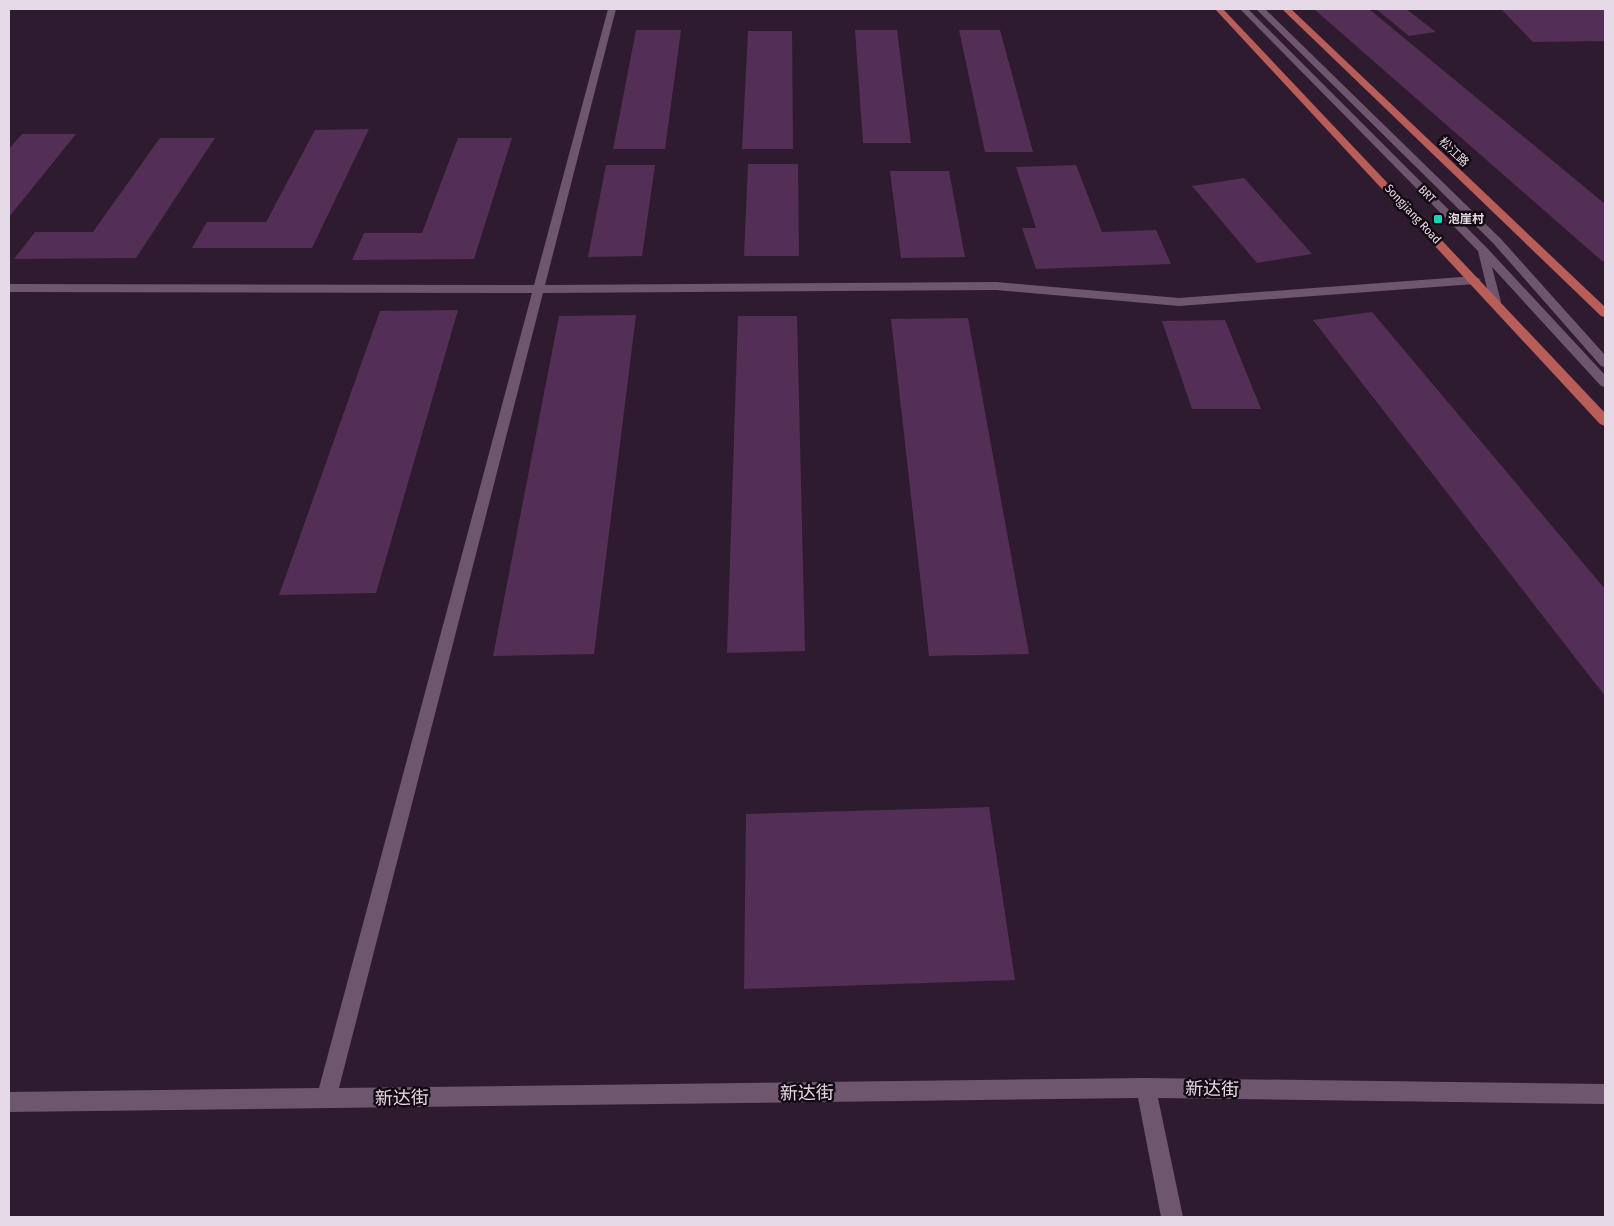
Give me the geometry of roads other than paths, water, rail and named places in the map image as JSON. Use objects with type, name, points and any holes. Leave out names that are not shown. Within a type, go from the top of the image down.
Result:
[{"type":"main road","name":"Songjiang Road","points":[[1218,9],[1475,280],[1605,421]]},
{"type":"main road","name":"松江路","points":[[1286,9],[1605,313]]},
{"type":"street","points":[[326,1099],[612,9]]},
{"type":"street","name":"BRT","points":[[1244,9],[1483,250],[1605,383]]},
{"type":"street","name":"BRT","points":[[1260,9],[1497,241],[1605,363]]},
{"type":"street","points":[[1483,250],[1495,302]]},
{"type":"street","points":[[9,288],[539,289],[996,286],[1179,302],[1475,280]]},
{"type":"street","points":[[1146,1088],[1172,1217]]},
{"type":"street","name":"新达街","points":[[9,1102],[1146,1088],[1605,1094]]},
{"type":"place","name":"泡崖村","points":[[1438,219]]}]
